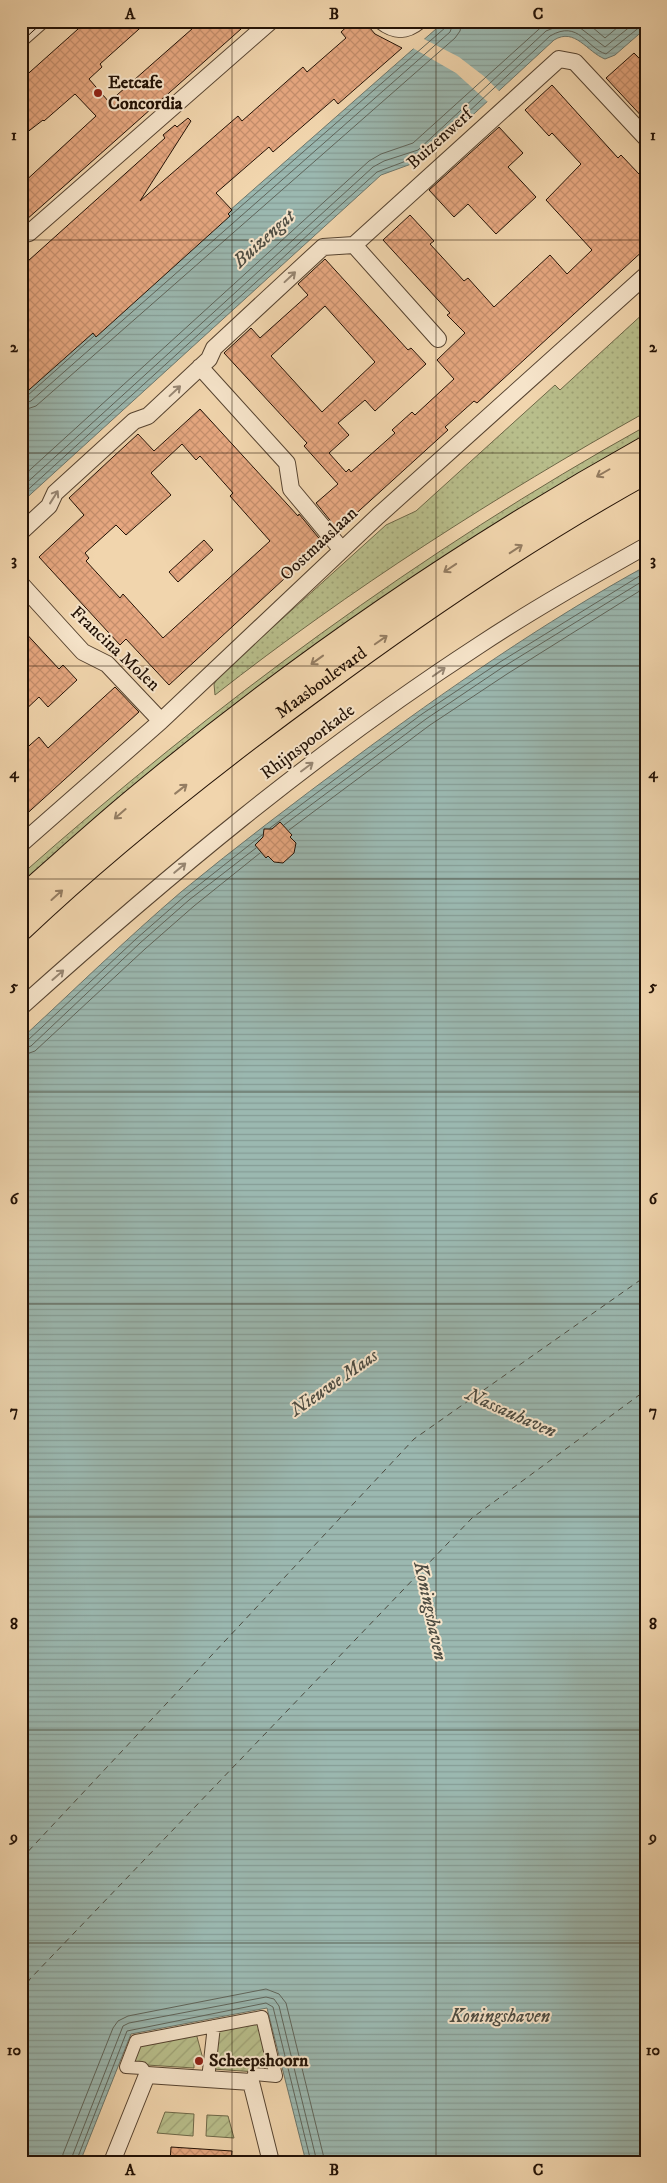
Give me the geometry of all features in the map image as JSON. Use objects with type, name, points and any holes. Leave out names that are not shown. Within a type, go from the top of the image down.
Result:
[{"type":"main road","name":"Maasboulevard","points":[[21,900],[139,797],[319,658],[488,542],[550,503],[646,449]]},
{"type":"main road","name":"Maasboulevard","points":[[21,928],[160,806],[251,734],[341,668],[518,547],[562,519],[646,471]]},
{"type":"street","points":[[21,36],[38,21]]},
{"type":"street","points":[[22,230],[29,233],[271,21]]},
{"type":"street","points":[[381,21],[400,30],[410,28],[419,21]]},
{"type":"street","name":"Buizenwerf","points":[[354,245],[559,60],[575,62],[646,138]]},
{"type":"street","points":[[21,532],[49,506],[55,493],[134,421],[148,416],[209,359],[214,348],[323,247],[354,245],[438,340]]},
{"type":"street","name":"Oostmaaslaan","points":[[21,844],[161,721],[342,550],[646,274]]},
{"type":"street","points":[[200,367],[287,462],[291,489],[342,550]]},
{"type":"street","name":"Rhijnspoorkade","points":[[21,1007],[209,844],[345,738],[477,646],[646,546]]},
{"type":"street","name":"Francina Molen","points":[[21,584],[83,652],[107,664],[161,721]]},
{"type":"street","points":[[147,2075],[142,2068],[126,2067],[136,2041],[262,2017],[276,2076],[254,2074],[251,2082],[271,2160]]},
{"type":"street","points":[[208,2079],[214,2026]]},
{"type":"street","points":[[147,2075],[251,2082]]},
{"type":"street","points":[[112,2162],[147,2075]]},
{"type":"green space","points":[[646,311],[646,412],[534,477],[425,545],[318,618],[215,695],[214,684],[220,675],[386,525],[416,511],[555,385],[560,390]]},
{"type":"green space","points":[[646,426],[646,437],[21,887],[21,875],[94,812],[168,750],[322,633],[400,578],[481,525],[562,474]]},
{"type":"green space","points":[[259,2021],[272,2073],[212,2069],[217,2029]]},
{"type":"green space","points":[[196,2033],[203,2059],[194,2059],[194,2068],[131,2064],[139,2044]]},
{"type":"green space","points":[[165,2112],[194,2114],[193,2136],[157,2133]]},
{"type":"green space","points":[[207,2115],[228,2116],[234,2138],[206,2136]]},
{"type":"water","name":"Buizengat","points":[[445,21],[646,21],[646,28],[615,55],[605,59],[575,38],[568,36],[554,40],[425,159],[381,175],[21,503],[21,394]]},
{"type":"water","points":[[646,566],[646,2162],[306,2162],[267,2008],[131,2034],[80,2162],[21,2162],[21,1039],[120,946],[181,892],[288,808],[460,682],[533,633]]},
{"type":"pier","points":[[422,38],[459,57],[485,77],[500,92],[489,103],[456,73],[411,47]]},
{"type":"building","points":[[87,21],[148,21],[100,64],[102,67],[89,79],[109,102],[201,21],[250,21],[26,220],[21,219],[21,185],[96,116],[75,94],[44,121],[21,137],[21,80]]},
{"type":"building","points":[[353,21],[364,21],[375,34],[402,48],[338,104],[334,99],[273,152],[269,147],[216,193],[232,210],[228,214],[230,216],[96,337],[93,333],[21,397],[21,254],[28,261],[165,138],[163,135],[175,125],[177,127],[188,118],[191,121],[140,201],[238,116],[242,121],[303,67],[307,72],[346,38],[341,32]]},
{"type":"building","points":[[634,53],[646,65],[646,121],[606,78]]},
{"type":"building","points":[[552,85],[618,158],[621,155],[639,174],[646,168],[646,248],[477,403],[474,401],[445,427],[448,430],[338,530],[316,503],[338,484],[304,446],[307,443],[224,353],[251,328],[260,338],[308,295],[298,284],[325,259],[408,350],[411,348],[426,364],[375,411],[365,400],[338,423],[349,435],[329,453],[346,472],[349,469],[351,472],[395,433],[392,430],[412,412],[415,415],[454,379],[437,360],[465,333],[447,315],[450,313],[383,240],[410,215],[434,241],[430,244],[464,281],[468,278],[494,307],[550,255],[567,274],[592,250],[546,200],[581,164],[552,133],[549,136],[525,110]],"holes":[[[325,306],[375,362],[322,412],[271,356]]]},
{"type":"building","points":[[499,127],[523,153],[508,167],[536,197],[496,234],[468,204],[454,217],[429,190]]},
{"type":"building","points":[[200,409],[298,516],[299,514],[323,543],[169,685],[126,639],[120,645],[39,557],[84,515],[69,498],[113,457],[138,434],[154,451]],"holes":[[[182,444],[196,460],[200,456],[233,493],[230,496],[270,541],[163,638],[123,594],[120,598],[86,561],[89,558],[85,553],[116,525],[126,535],[171,495],[151,473]]]},
{"type":"building","points":[[204,540],[213,550],[178,582],[169,572]]},
{"type":"building","points":[[21,628],[59,669],[63,665],[77,680],[48,707],[39,697],[21,714]]},
{"type":"building","points":[[115,687],[139,712],[21,819],[21,753],[39,737],[48,748]]},
{"type":"building","points":[[280,822],[292,835],[290,837],[296,843],[294,853],[283,863],[274,862],[268,856],[266,858],[255,845],[263,837],[264,829],[272,829]]},
{"type":"building","points":[[171,2147],[232,2151],[231,2162],[170,2162]]},
{"type":"ferry route","points":[[21,1859],[414,1439],[646,1276]]},
{"type":"ferry route","points":[[21,1992],[30,1979],[472,1518],[646,1390]]},
{"type":"tram line","points":[[21,31],[32,21]]},
{"type":"tram line","points":[[21,42],[44,21]]},
{"type":"place","name":"Eetcafe Concordia","points":[[98,93]]},
{"type":"place","name":"Scheepshoorn","points":[[199,2061]]},
{"type":"water label","name":"Nieuwe Maas","points":[[334,1383]]},
{"type":"water label","name":"Nassauhaven","points":[[511,1413]]},
{"type":"water label","name":"Koningshaven","points":[[430,1611]]},
{"type":"water label","name":"Koningshaven","points":[[500,2016]]}]
